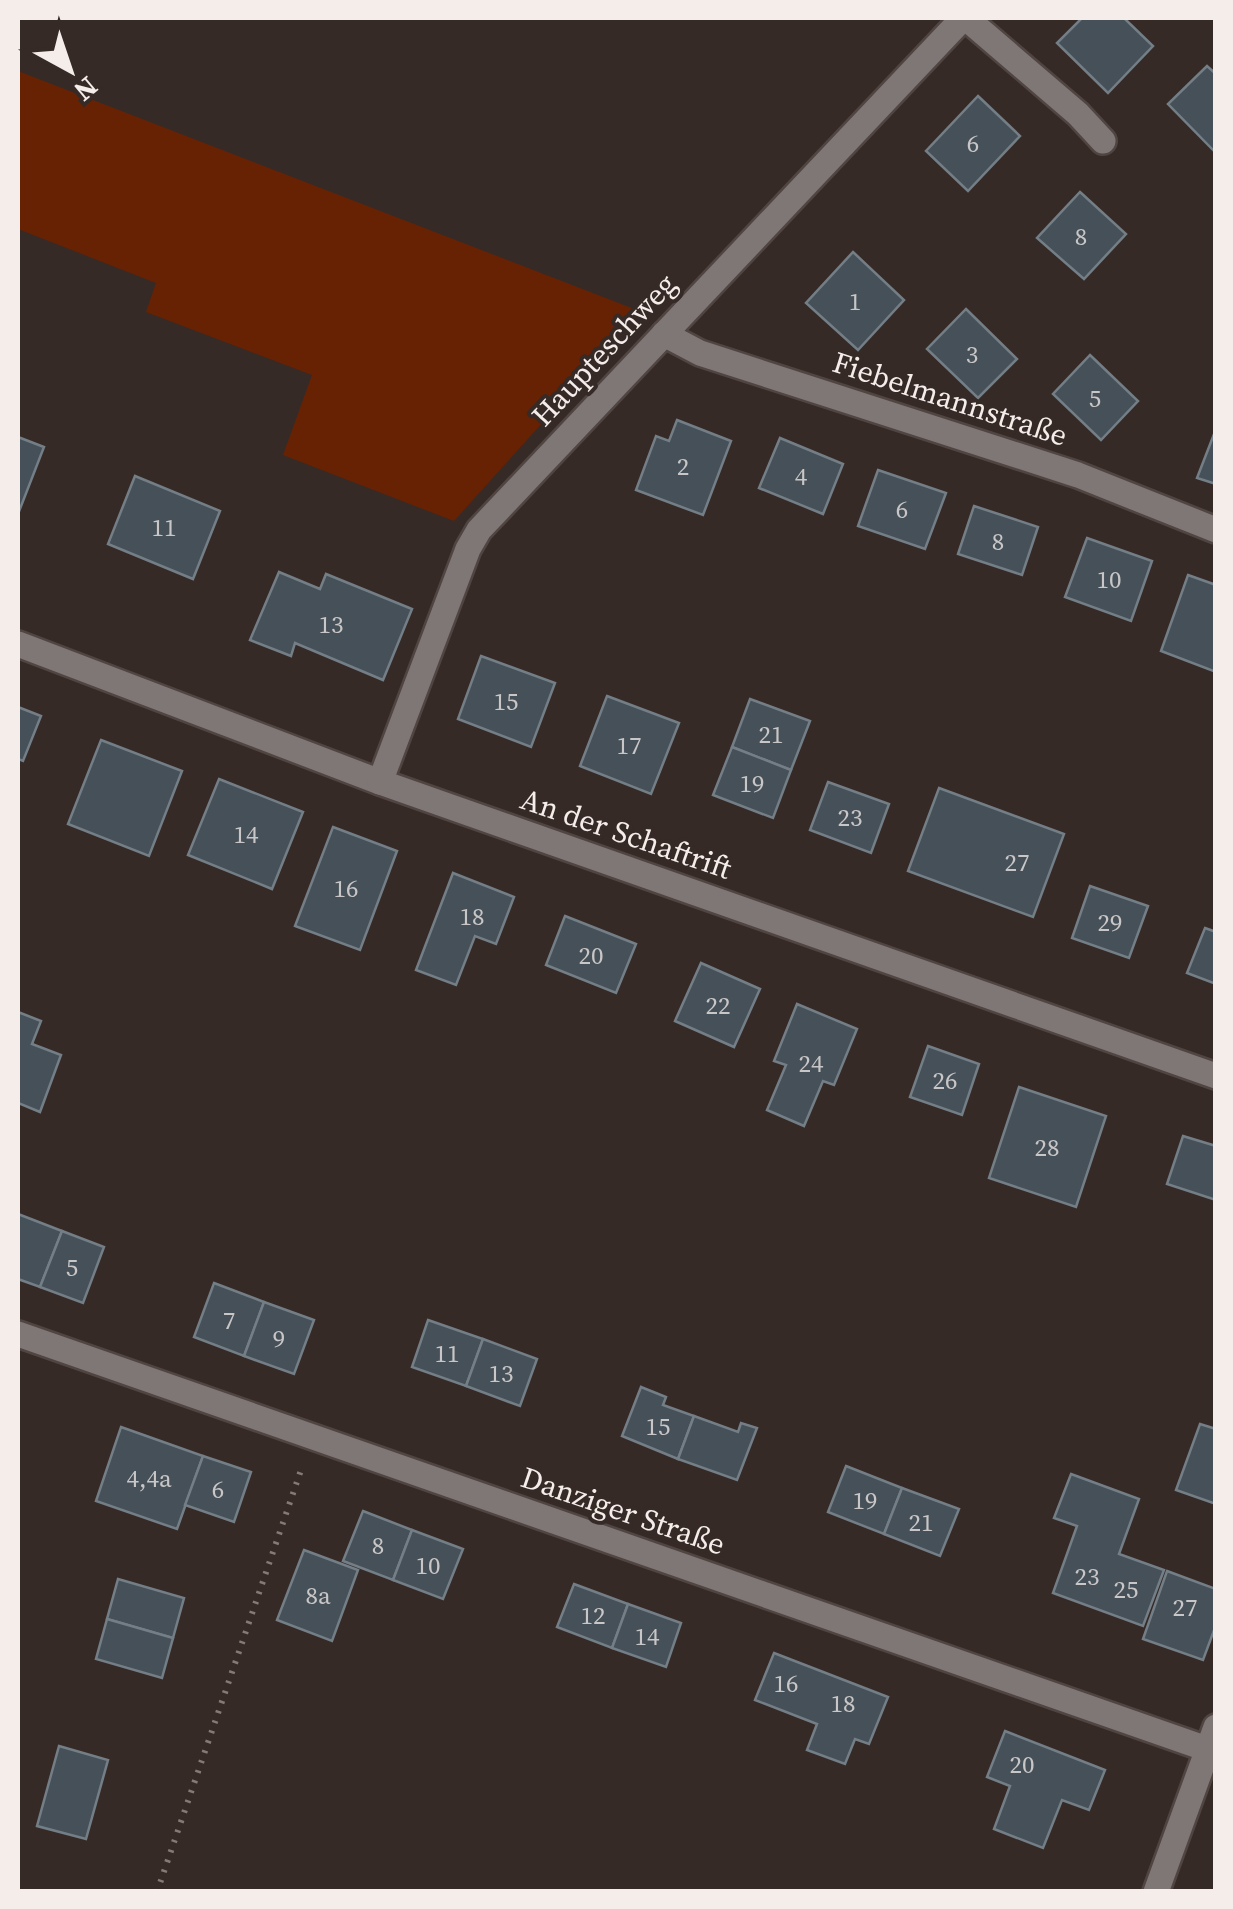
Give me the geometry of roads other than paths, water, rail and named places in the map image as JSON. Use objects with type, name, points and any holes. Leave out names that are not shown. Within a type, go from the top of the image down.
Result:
[{"type":"street","name":"Haupteschweg","points":[[380,782],[468,549],[479,530],[964,18],[1078,114],[1103,141]]},
{"type":"street","name":"Fiebelmannstraße","points":[[664,334],[700,353],[1078,475],[1216,530]]},
{"type":"street","name":"An der Schaftrift","points":[[18,644],[380,782],[1216,1076]]},
{"type":"street","name":"Danziger Straße","points":[[18,1334],[1212,1738]]},
{"type":"street","points":[[1156,1892],[1212,1738]]}]
